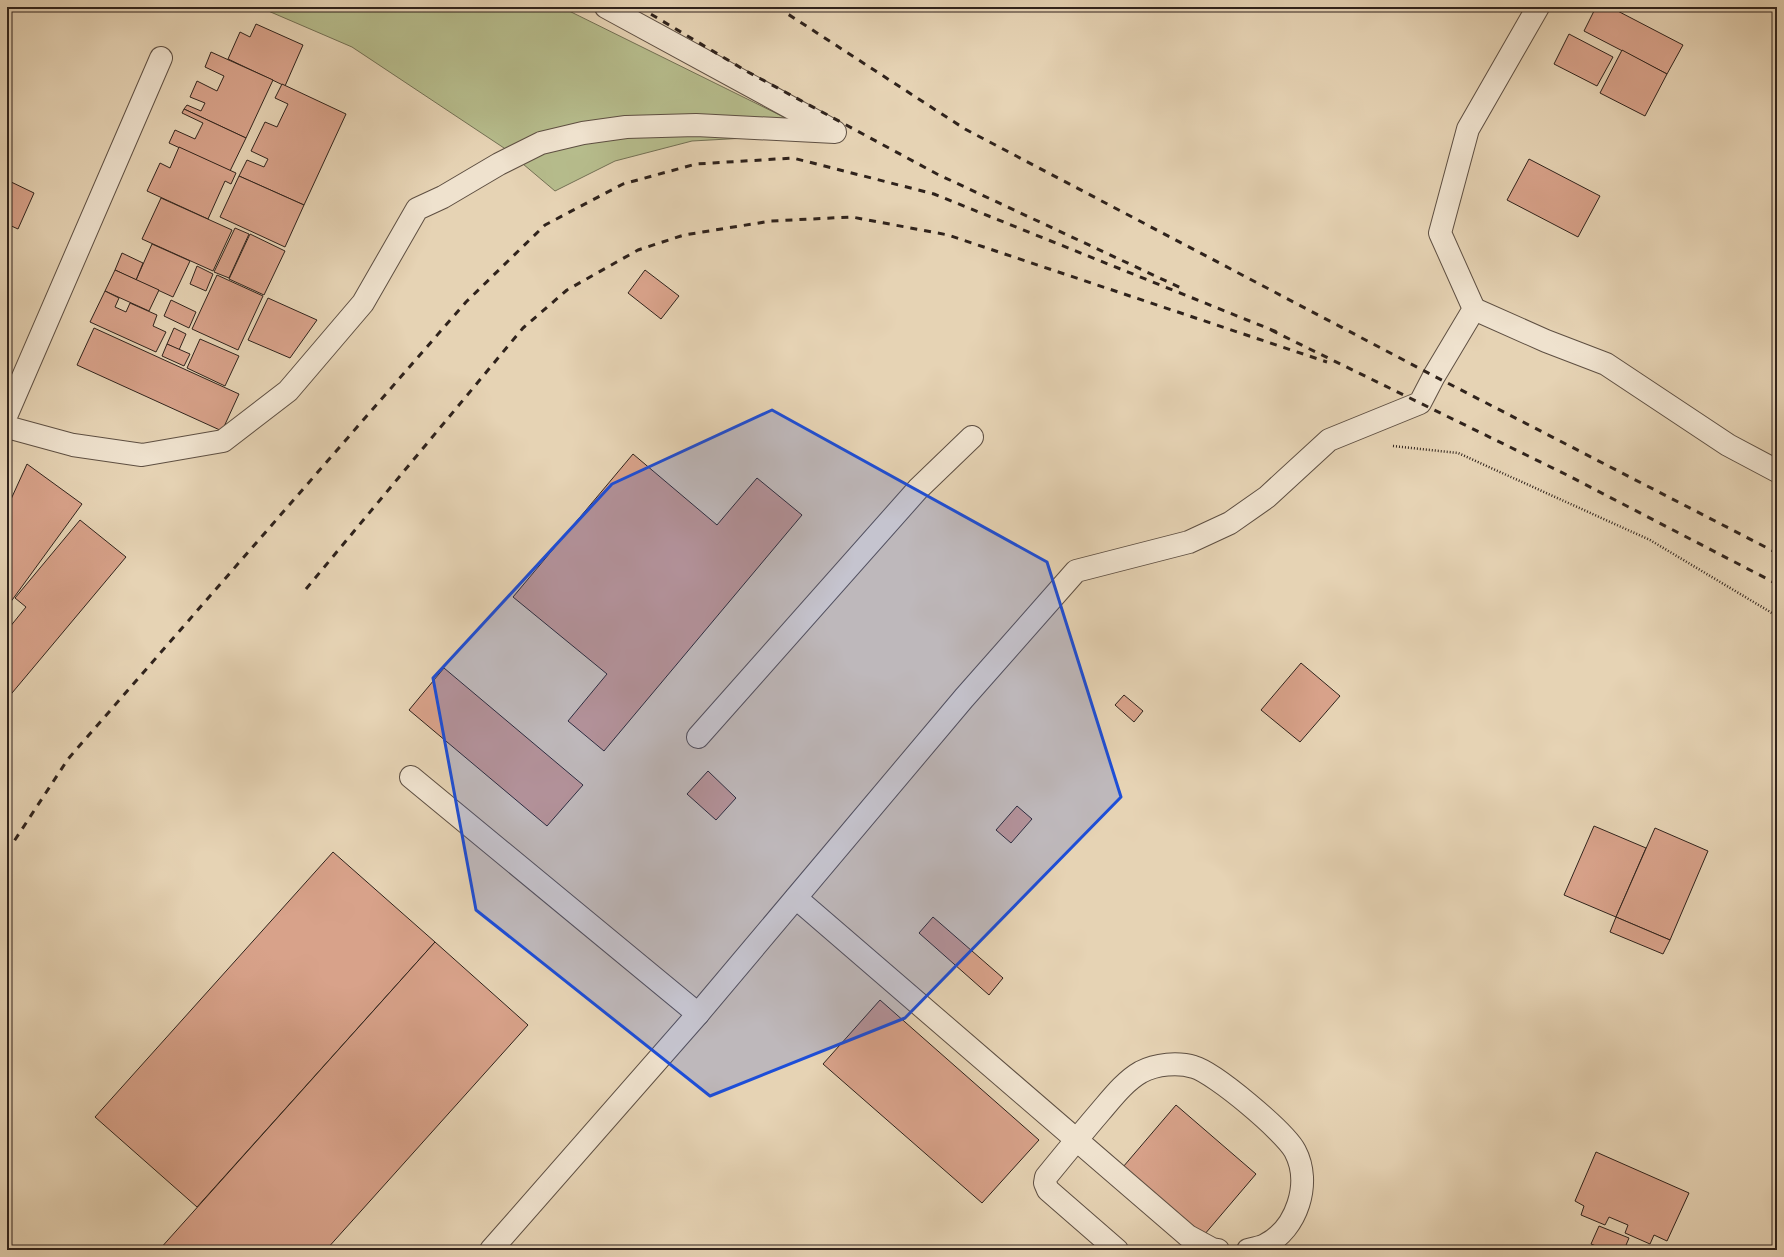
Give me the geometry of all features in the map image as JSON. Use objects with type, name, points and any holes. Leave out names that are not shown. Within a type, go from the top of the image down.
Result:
[{"type":"street","points":[[7,427],[73,445],[142,455],[223,441],[288,391],[363,303],[417,209],[443,197],[499,164],[541,143],[583,132],[626,127],[696,125],[835,132],[606,7]]},
{"type":"street","points":[[1538,7],[1468,130],[1440,233],[1474,309],[1546,341],[1606,364],[1728,445],[1777,471]]},
{"type":"street","points":[[7,414],[161,58]]},
{"type":"street","points":[[491,1250],[698,1014],[964,698],[1076,572],[1189,542],[1230,523],[1267,497],[1329,440],[1420,403],[1434,376],[1474,309]]},
{"type":"street","points":[[698,737],[918,489],[972,437]]},
{"type":"street","points":[[411,777],[698,1014]]},
{"type":"street","points":[[796,898],[1188,1236],[1212,1249],[1218,1250]]},
{"type":"street","points":[[1117,1250],[1048,1190],[1045,1184],[1046,1177],[1120,1089],[1142,1072],[1167,1064],[1195,1067],[1218,1080],[1279,1130],[1296,1152],[1303,1178],[1300,1205],[1287,1228],[1265,1245],[1248,1250]]},
{"type":"path","points":[[1390,446],[1458,453],[1650,540],[1777,616]]},
{"type":"highlighted area","points":[[772,410],[1047,562],[1121,797],[905,1018],[710,1096],[476,910],[433,678],[612,484]]},
{"type":"green space","points":[[259,7],[561,7],[818,134],[692,141],[615,161],[555,191],[504,148],[352,47]]},
{"type":"building","points":[[1596,7],[1610,7],[1683,45],[1667,74],[1584,31]]},
{"type":"building","points":[[256,24],[303,45],[285,86],[228,59],[240,32],[250,37]]},
{"type":"building","points":[[1569,34],[1613,57],[1597,86],[1554,64]]},
{"type":"building","points":[[1622,50],[1667,74],[1645,116],[1600,93]]},
{"type":"building","points":[[211,52],[273,80],[246,138],[184,109],[187,105],[201,111],[205,103],[190,97],[197,81],[217,91],[224,76],[205,67]]},
{"type":"building","points":[[282,84],[346,114],[304,205],[239,176],[247,160],[264,167],[268,159],[251,151],[265,122],[277,127],[288,104],[275,98]]},
{"type":"building","points":[[184,109],[246,138],[230,171],[169,143],[175,130],[195,139],[203,123],[182,113]]},
{"type":"building","points":[[179,147],[236,173],[231,184],[225,181],[208,219],[147,191],[160,163],[170,168]]},
{"type":"building","points":[[1529,159],[1600,196],[1578,237],[1507,200]]},
{"type":"building","points":[[239,176],[304,205],[285,247],[220,217]]},
{"type":"building","points":[[7,180],[34,193],[18,229],[7,224]]},
{"type":"building","points":[[161,198],[232,230],[213,271],[142,239]]},
{"type":"building","points":[[235,228],[249,234],[229,278],[214,272]]},
{"type":"building","points":[[250,234],[285,251],[264,295],[229,279]]},
{"type":"building","points":[[152,244],[190,261],[173,297],[136,280]]},
{"type":"building","points":[[122,253],[143,263],[136,280],[115,270]]},
{"type":"building","points":[[197,266],[213,274],[206,291],[190,284]]},
{"type":"building","points":[[115,270],[159,290],[149,311],[105,291]]},
{"type":"building","points":[[645,270],[679,296],[661,319],[628,293]]},
{"type":"building","points":[[217,275],[263,296],[238,350],[192,329]]},
{"type":"building","points":[[105,291],[119,298],[115,307],[126,312],[130,303],[157,315],[153,326],[166,332],[156,352],[90,322]]},
{"type":"building","points":[[268,298],[317,320],[290,358],[248,340]]},
{"type":"building","points":[[171,300],[196,312],[189,328],[164,316]]},
{"type":"building","points":[[94,328],[239,394],[222,431],[77,365]]},
{"type":"building","points":[[174,328],[186,334],[179,350],[167,344]]},
{"type":"building","points":[[200,339],[239,356],[225,386],[187,368]]},
{"type":"building","points":[[167,344],[190,354],[184,366],[162,356]]},
{"type":"building","points":[[633,454],[717,525],[757,478],[802,515],[604,751],[568,721],[607,674],[513,597]]},
{"type":"building","points":[[27,464],[82,504],[7,607],[7,508]]},
{"type":"building","points":[[80,520],[126,557],[7,699],[7,626],[9,628],[26,607],[15,598]]},
{"type":"building","points":[[1301,663],[1340,696],[1300,742],[1261,710]]},
{"type":"building","points":[[444,668],[583,785],[547,826],[409,710]]},
{"type":"building","points":[[1124,695],[1143,711],[1134,722],[1115,705]]},
{"type":"building","points":[[708,771],[736,798],[716,820],[687,794]]},
{"type":"building","points":[[1017,806],[1032,819],[1011,843],[996,830]]},
{"type":"building","points":[[1594,826],[1646,848],[1616,917],[1564,895]]},
{"type":"building","points":[[1655,828],[1708,851],[1670,940],[1616,917]]},
{"type":"building","points":[[333,852],[435,942],[197,1207],[95,1117]]},
{"type":"building","points":[[933,917],[1003,978],[989,995],[919,933]]},
{"type":"building","points":[[1616,917],[1670,940],[1663,954],[1610,932]]},
{"type":"building","points":[[435,942],[528,1025],[326,1250],[159,1250]]},
{"type":"building","points":[[880,1000],[1039,1140],[982,1203],[823,1064]]},
{"type":"building","points":[[1176,1105],[1256,1174],[1204,1235],[1123,1167]]},
{"type":"building","points":[[1596,1152],[1689,1193],[1667,1241],[1654,1235],[1650,1244],[1625,1233],[1628,1225],[1609,1217],[1605,1225],[1581,1215],[1584,1206],[1575,1201]]},
{"type":"building","points":[[1599,1226],[1629,1238],[1624,1250],[1606,1250],[1591,1244]]},
{"type":"railway","points":[[639,7],[748,72],[937,174],[1181,288]]},
{"type":"railway","points":[[777,7],[965,129],[1434,376],[1777,553]]},
{"type":"railway","points":[[7,852],[68,759],[466,302],[545,225],[623,184],[696,164],[793,158],[934,194],[1277,332]]},
{"type":"railway","points":[[306,589],[523,328],[567,290],[638,250],[684,235],[771,221],[852,217],[948,235],[1327,362]]},
{"type":"railway","points":[[1271,330],[1567,475],[1777,584]]}]
